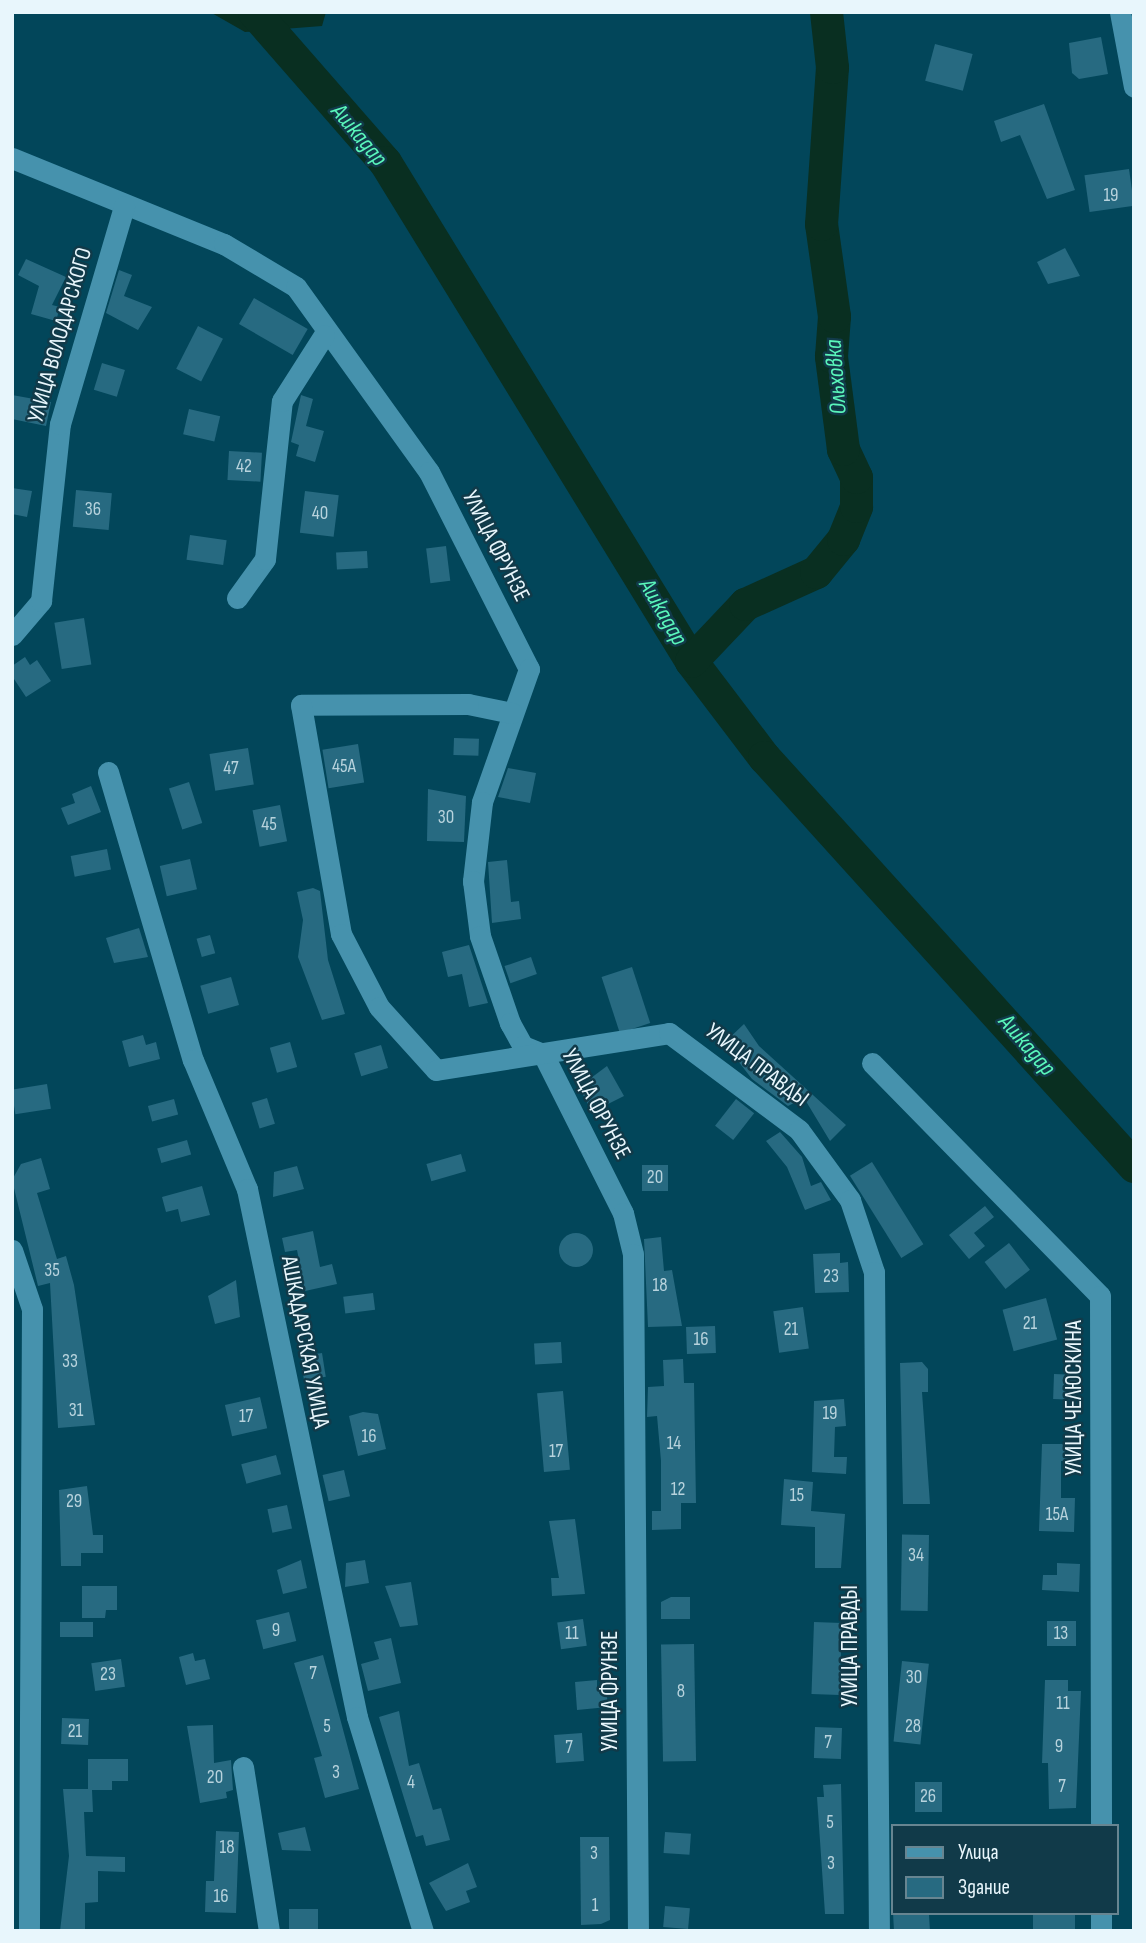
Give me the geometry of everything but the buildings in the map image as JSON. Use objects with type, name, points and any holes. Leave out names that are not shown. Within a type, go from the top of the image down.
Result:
[{"type":"street","points":[[1120,12],[1134,87]]},
{"type":"street","name":"УЛИЦА ФРУНЗЕ","points":[[12,158],[124,206],[224,244],[296,288],[324,335],[429,472],[529,669],[482,802],[472,881],[480,936],[510,1023],[523,1046],[542,1055],[623,1213],[633,1254],[638,1931]]},
{"type":"street","name":"УЛИЦА ВОЛОДАРСКОГО","points":[[12,635],[41,601],[60,424],[124,206]]},
{"type":"street","points":[[237,598],[265,559],[282,401],[324,335]]},
{"type":"street","name":"УЛИЦА ПРАВДЫ","points":[[512,713],[468,704],[302,705],[341,934],[379,1007],[436,1070],[669,1033],[799,1130],[850,1200],[874,1272],[879,1931]]},
{"type":"street","name":"АШКАДАРСКАЯ УЛИЦА","points":[[108,772],[193,1060],[247,1189],[357,1717],[423,1931]]},
{"type":"street","name":"УЛИЦА ЧЕЛЮСКИНА","points":[[872,1063],[1100,1296],[1101,1824]]},
{"type":"street","points":[[12,1250],[32,1310],[29,1931]]},
{"type":"street","points":[[243,1767],[269,1931]]},
{"type":"shaded area","points":[[210,12],[326,12],[322,26],[245,32]]},
{"type":"waterway","name":"Ашкадар","points":[[254,12],[385,162],[691,661],[764,757],[1134,1166]]},
{"type":"waterway","name":"Ольховка","points":[[691,661],[745,604],[816,572],[843,539],[856,506],[856,477],[843,449],[831,356],[834,316],[821,224],[832,67],[826,12]]}]
